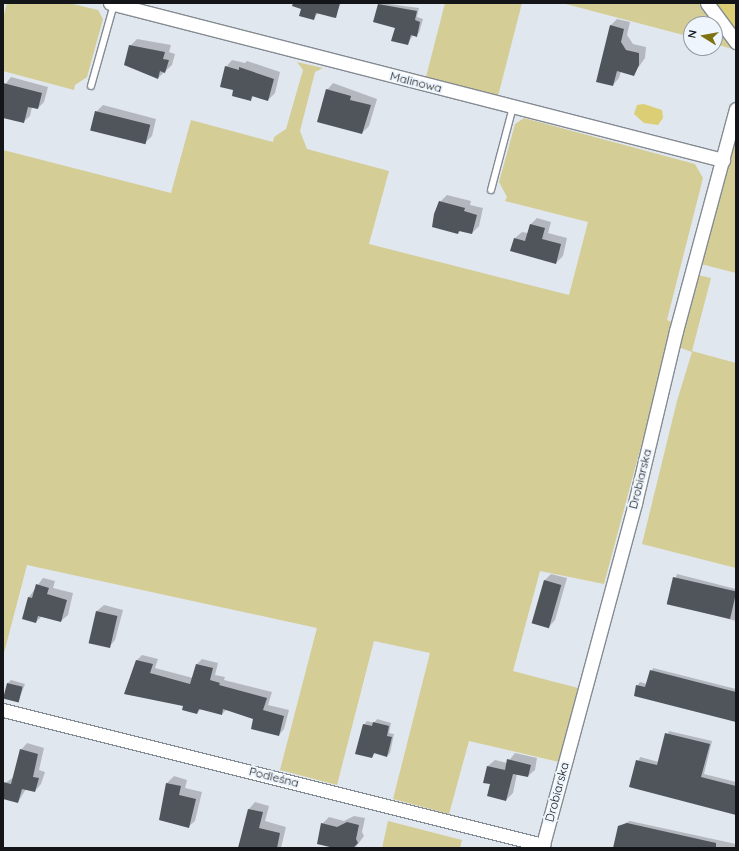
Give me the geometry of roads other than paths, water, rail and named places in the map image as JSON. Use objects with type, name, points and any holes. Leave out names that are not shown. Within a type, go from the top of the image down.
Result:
[{"type":"street","points":[[707,3],[736,42]]},
{"type":"street","name":"Malinowa","points":[[112,4],[723,160]]},
{"type":"street","name":"Drobiarska","points":[[542,847],[633,511],[676,331],[736,109]]},
{"type":"street","name":"Podleśna","points":[[4,710],[542,847]]},
{"type":"lane","points":[[91,86],[112,4]]},
{"type":"lane","points":[[491,190],[513,107]]},
{"type":"waterway","points":[[723,3],[736,21]]}]
